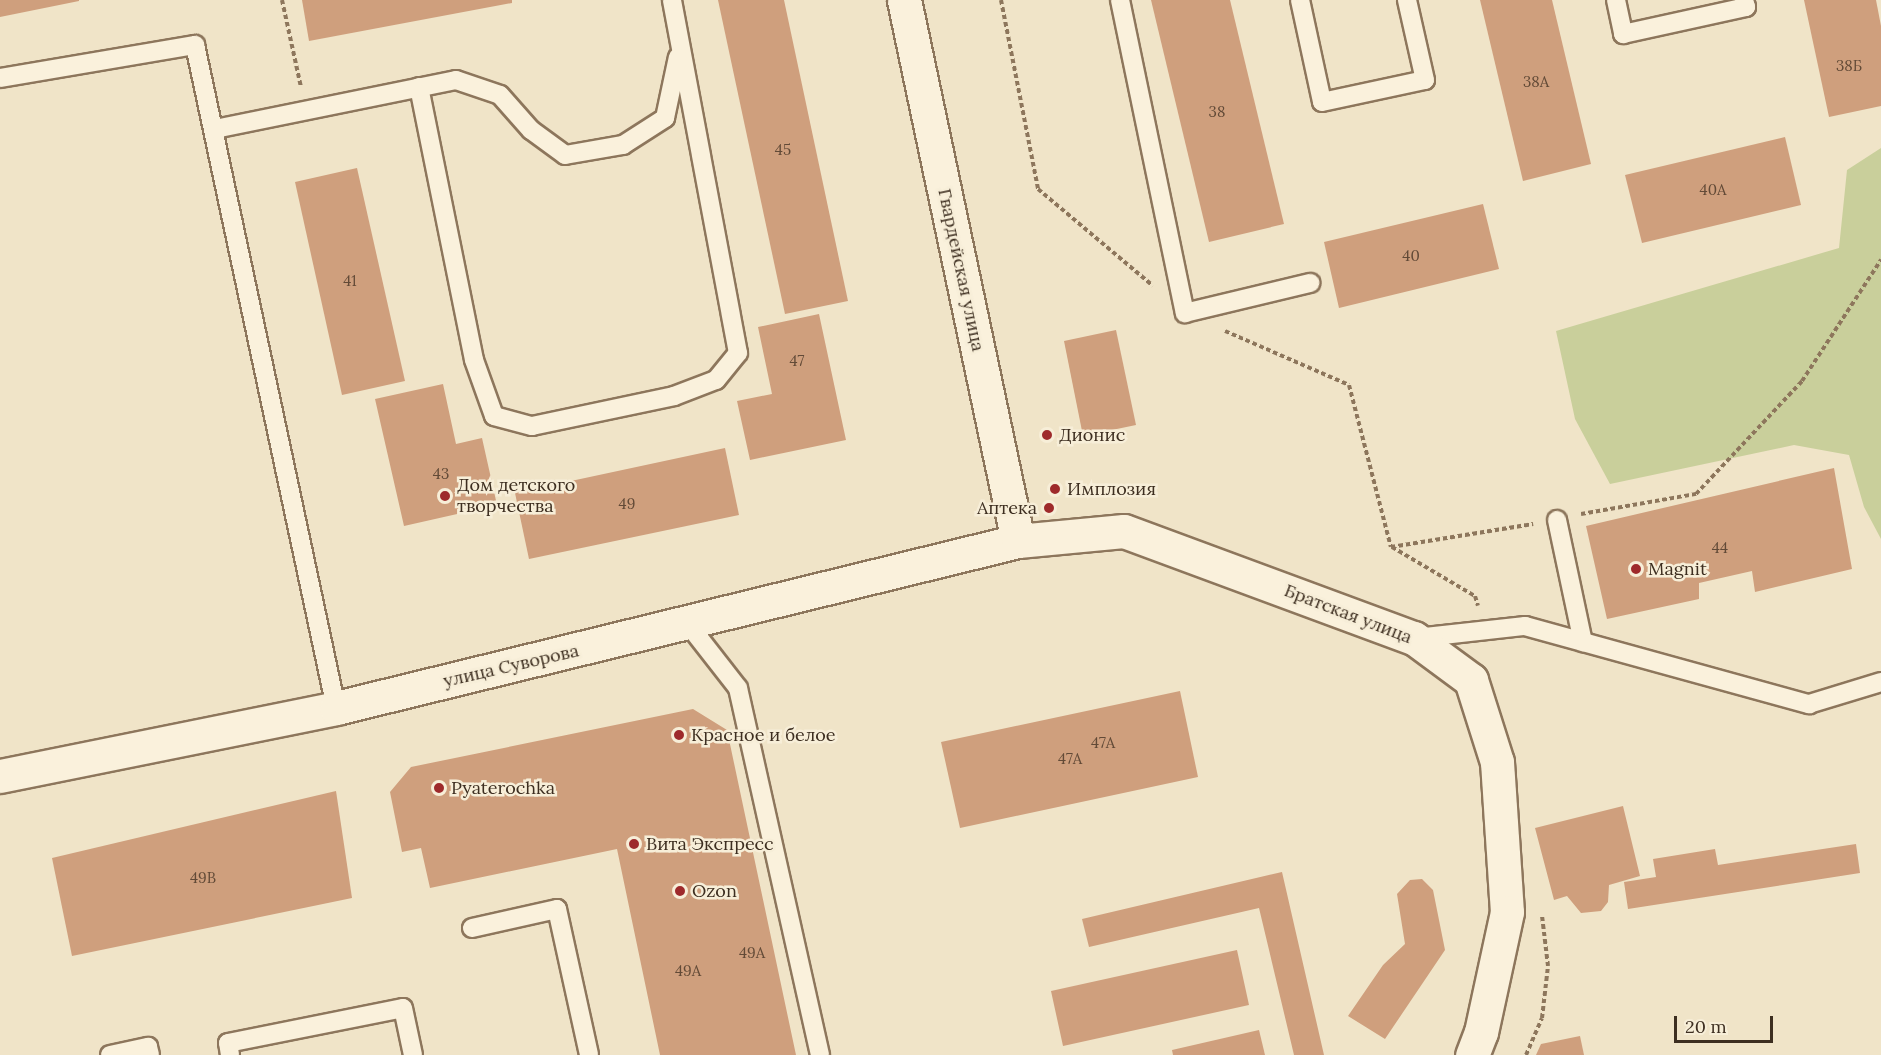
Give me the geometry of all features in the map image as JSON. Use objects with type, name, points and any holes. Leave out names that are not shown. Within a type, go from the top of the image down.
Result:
[{"type":"street","name":"Гвардейская улица","points":[[904,0],[1018,541]]},
{"type":"street","name":"Братская улица","points":[[1018,541],[1124,531],[1414,638],[1471,680],[1497,762],[1507,912],[1481,1032],[1472,1055]]},
{"type":"street","name":"улица Суворова","points":[[0,776],[336,708],[688,624],[1018,541]]},
{"type":"lane","points":[[419,87],[474,360],[494,416],[532,426],[674,396],[716,380],[738,353],[672,0]]},
{"type":"lane","points":[[1120,0],[1185,313],[1310,283]]},
{"type":"lane","points":[[1300,0],[1322,102],[1425,80],[1407,0]]},
{"type":"lane","points":[[1616,0],[1623,34],[1746,8],[1744,0]]},
{"type":"lane","points":[[0,78],[195,45],[215,129],[336,708]]},
{"type":"lane","points":[[215,129],[456,80],[500,95],[531,130],[565,155],[622,145],[665,118],[680,49]]},
{"type":"lane","points":[[1565,518],[1582,642]]},
{"type":"lane","points":[[688,624],[738,688],[820,1055]]},
{"type":"lane","points":[[1414,638],[1525,626],[1809,704],[1881,682]]},
{"type":"lane","points":[[472,928],[557,909],[589,1055]]},
{"type":"lane","points":[[230,1055],[228,1043],[403,1008],[413,1055]]},
{"type":"lane","points":[[110,1055],[148,1047],[150,1055]]},
{"type":"path","points":[[282,0],[306,110]]},
{"type":"path","points":[[1001,0],[1038,189],[1185,313],[1349,385],[1391,547],[1696,494],[1802,381],[1881,254]]},
{"type":"path","points":[[1872,269],[1881,260]]},
{"type":"green space","points":[[1881,148],[1881,539],[1864,507],[1849,455],[1794,445],[1610,484],[1575,419],[1556,331],[1839,248],[1847,170]]},
{"type":"building","points":[[0,0],[79,0],[79,1],[0,17]]},
{"type":"building","points":[[302,0],[512,0],[512,3],[309,41]]},
{"type":"building","points":[[718,0],[784,0],[848,301],[785,314]]},
{"type":"building","points":[[1151,0],[1230,0],[1284,224],[1209,242]]},
{"type":"building","points":[[1480,0],[1552,0],[1591,164],[1523,181]]},
{"type":"building","points":[[1804,0],[1876,0],[1881,26],[1881,106],[1829,117]]},
{"type":"building","points":[[1785,137],[1801,205],[1642,243],[1625,175]]},
{"type":"building","points":[[357,168],[405,381],[342,395],[295,182]]},
{"type":"building","points":[[1483,204],[1499,269],[1339,308],[1324,242]]},
{"type":"building","points":[[819,314],[846,440],[750,460],[737,401],[772,394],[758,327]]},
{"type":"building","points":[[1116,330],[1136,425],[1083,436],[1064,341]]},
{"type":"building","points":[[443,384],[456,444],[482,438],[497,505],[404,526],[375,399]]},
{"type":"building","points":[[725,448],[739,515],[529,559],[515,493]]},
{"type":"building","points":[[1834,468],[1852,569],[1755,592],[1752,571],[1699,583],[1699,599],[1607,619],[1586,526]]},
{"type":"building","points":[[1180,691],[1198,777],[960,828],[941,742]]},
{"type":"building","points":[[693,709],[727,730],[796,1055],[660,1055],[617,849],[430,888],[421,848],[402,852],[390,792],[411,767]]},
{"type":"building","points":[[336,791],[352,898],[72,956],[52,858]]},
{"type":"building","points":[[1623,806],[1640,876],[1609,885],[1608,902],[1601,911],[1581,913],[1567,896],[1554,900],[1535,828]]},
{"type":"building","points":[[1856,844],[1860,873],[1628,909],[1624,882],[1656,877],[1653,859],[1715,849],[1718,865]]},
{"type":"building","points":[[1282,872],[1324,1055],[1294,1055],[1259,908],[1089,947],[1082,919]]},
{"type":"building","points":[[1422,879],[1433,890],[1445,950],[1385,1039],[1348,1016],[1383,965],[1405,944],[1397,894],[1410,880]]},
{"type":"building","points":[[1237,950],[1249,1005],[1063,1046],[1051,991]]},
{"type":"building","points":[[1259,1030],[1265,1055],[1173,1055],[1172,1050]]},
{"type":"building","points":[[1580,1036],[1584,1055],[1536,1055],[1541,1044]]},
{"type":"place","name":"Дионис","points":[[1047,435]]},
{"type":"place","name":"Имплозия","points":[[1055,489]]},
{"type":"place","name":"Дом детского творчества","points":[[445,496]]},
{"type":"place","name":"Аптека","points":[[1049,508]]},
{"type":"place","name":"Magnit","points":[[1636,569]]},
{"type":"place","name":"Красное и белое","points":[[679,735]]},
{"type":"place","name":"Pyaterochka","points":[[439,788]]},
{"type":"place","name":"Вита Экспресс","points":[[634,844]]},
{"type":"place","name":"Ozon","points":[[680,891]]}]
